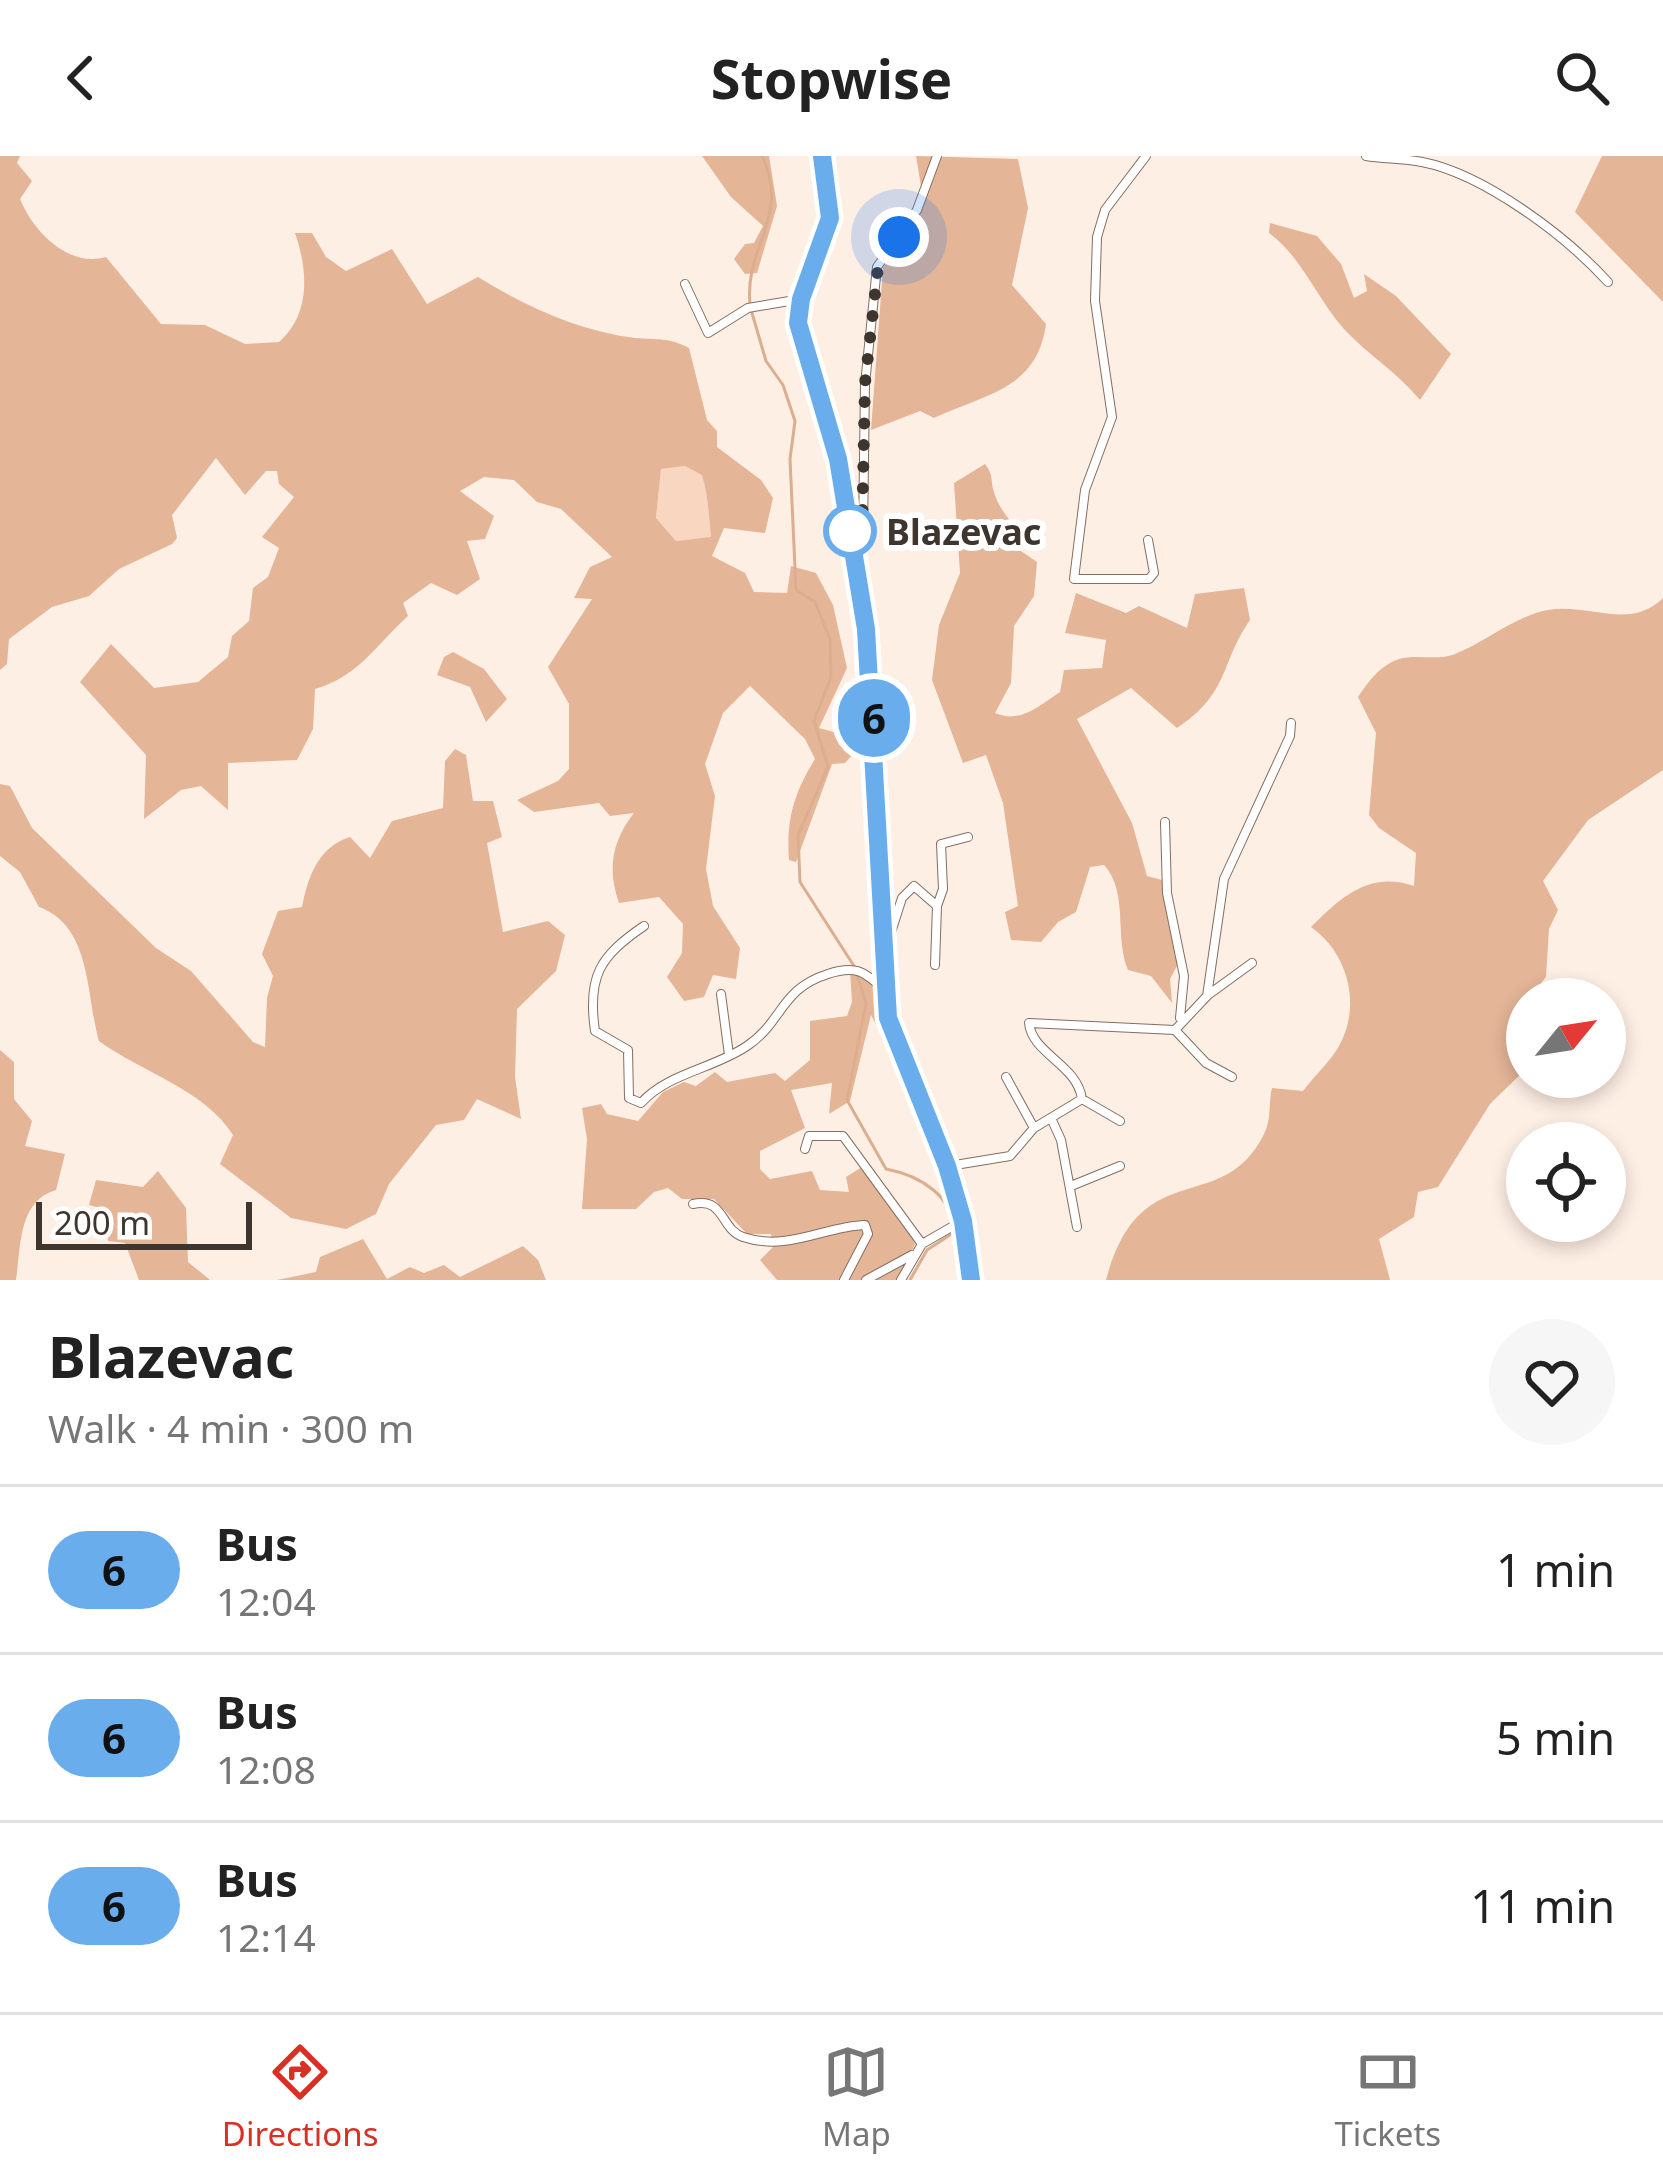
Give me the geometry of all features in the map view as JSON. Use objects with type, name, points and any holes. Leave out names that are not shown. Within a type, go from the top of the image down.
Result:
[{"type":"main road","points":[[823,156],[830,218],[801,299],[802,346],[838,459],[871,685],[886,991],[894,1035],[947,1166],[970,1280]]},
{"type":"street","points":[[852,543],[862,533],[865,383],[878,267],[917,210],[937,156]]},
{"type":"street","points":[[1146,156],[1105,210],[1097,237],[1095,301],[1112,417],[1085,490],[1074,579],[1149,579],[1154,573],[1148,540]]},
{"type":"street","points":[[1366,156],[1423,162],[1510,202],[1553,227],[1608,282]]},
{"type":"street","points":[[685,284],[706,333],[751,307],[801,299]]},
{"type":"street","points":[[1207,996],[1224,879],[1267,790],[1291,723]]},
{"type":"street","points":[[1165,822],[1167,892],[1184,976],[1175,1030]]},
{"type":"street","points":[[935,965],[937,906],[944,889],[941,844],[968,837]]},
{"type":"street","points":[[885,949],[908,887],[937,906]]},
{"type":"street","points":[[644,926],[609,950],[596,974],[593,1026],[628,1050],[629,1098],[641,1103],[659,1084],[729,1055],[759,1036],[804,981],[854,969],[886,991]]},
{"type":"street","points":[[1179,1020],[1252,963]]},
{"type":"street","points":[[721,994],[729,1055]]},
{"type":"street","points":[[1082,1099],[1079,1081],[1039,1044],[1029,1023],[1175,1030],[1206,1063],[1232,1077]]},
{"type":"street","points":[[1006,1076],[1034,1127]]},
{"type":"street","points":[[947,1166],[1010,1156],[1034,1127],[1082,1099]]},
{"type":"street","points":[[1082,1099],[1120,1121]]},
{"type":"street","points":[[1051,1118],[1071,1186],[1077,1227]]},
{"type":"street","points":[[805,1149],[808,1136],[843,1136],[922,1244]]},
{"type":"street","points":[[1071,1186],[1120,1166]]},
{"type":"street","points":[[693,1204],[704,1201],[723,1211],[736,1234],[747,1239],[812,1240],[865,1225],[869,1231],[844,1280]]},
{"type":"street","points":[[901,1280],[922,1244],[956,1222]]},
{"type":"street","points":[[866,1280],[914,1254]]},
{"type":"shaded area","points":[[0,156],[20,156],[17,163],[32,181],[20,199],[43,234],[78,257],[106,257],[161,324],[205,325],[245,344],[279,342],[302,305],[304,276],[295,233],[312,233],[326,257],[346,271],[392,249],[427,304],[478,277],[573,324],[689,348],[707,420],[717,431],[717,447],[761,480],[773,498],[765,533],[724,528],[712,556],[745,573],[754,592],[787,593],[791,566],[816,573],[833,605],[847,668],[819,728],[837,733],[856,751],[845,763],[832,764],[796,862],[789,860],[790,819],[815,759],[805,739],[750,686],[723,713],[705,764],[715,796],[706,869],[713,906],[740,948],[736,979],[713,975],[704,997],[684,1001],[667,977],[682,953],[683,924],[659,897],[619,903],[615,891],[614,856],[634,813],[610,816],[599,803],[534,812],[517,800],[558,781],[569,769],[569,704],[548,667],[592,599],[574,598],[590,567],[612,557],[561,509],[537,502],[514,480],[484,477],[460,491],[494,516],[485,539],[467,541],[480,579],[457,595],[431,583],[403,603],[408,616],[366,659],[343,677],[315,689],[313,729],[297,760],[228,763],[228,810],[201,786],[181,790],[144,819],[146,755],[80,682],[111,644],[154,688],[198,682],[228,657],[232,636],[249,621],[253,588],[268,577],[279,548],[262,537],[294,497],[279,484],[277,471],[266,471],[245,495],[216,458],[172,515],[177,538],[172,544],[119,569],[89,596],[52,607],[9,639],[7,664],[0,670]],"holes":[[[685,466],[702,475],[711,537],[676,541],[656,518],[661,469]]]},
{"type":"shaded area","points":[[702,156],[769,156],[777,206],[757,273],[745,274],[734,259],[745,244],[754,243],[763,226],[731,197]]},
{"type":"shaded area","points":[[916,156],[1018,159],[1028,208],[1012,285],[1046,324],[1032,363],[1007,386],[934,418],[920,411],[871,430],[883,268],[924,204]]},
{"type":"shaded area","points":[[1602,156],[1663,156],[1663,302],[1575,212]]},
{"type":"shaded area","points":[[1270,223],[1317,236],[1341,264],[1354,298],[1367,291],[1364,274],[1396,296],[1451,354],[1420,400],[1344,329],[1291,254],[1269,233]]},
{"type":"shaded area","points":[[985,464],[1018,549],[1037,562],[1034,596],[1014,626],[1011,683],[995,713],[1013,716],[1037,708],[1060,692],[1064,670],[1102,668],[1106,640],[1065,633],[1076,593],[1126,613],[1139,606],[1187,628],[1195,594],[1244,588],[1250,620],[1215,690],[1194,715],[1177,728],[1131,688],[1077,719],[1132,823],[1147,876],[1162,880],[1178,964],[1170,979],[1172,1003],[1151,976],[1128,970],[1119,901],[1104,865],[1090,867],[1076,912],[1058,922],[1041,942],[1011,940],[1005,912],[1018,906],[1003,803],[986,755],[963,763],[932,680],[939,625],[960,573],[954,483]]},
{"type":"shaded area","points":[[685,466],[702,474],[711,538],[676,541],[656,518],[661,469]]},
{"type":"shaded area","points":[[1663,598],[1663,770],[1588,820],[1543,881],[1558,910],[1549,929],[1546,977],[1506,978],[1506,1088],[1490,1104],[1438,1187],[1418,1192],[1414,1217],[1379,1239],[1390,1280],[1106,1280],[1121,1240],[1139,1215],[1160,1200],[1226,1175],[1247,1159],[1264,1134],[1272,1088],[1303,1091],[1339,1046],[1350,1014],[1348,981],[1334,951],[1311,927],[1346,896],[1370,884],[1414,886],[1416,853],[1379,828],[1369,815],[1376,733],[1358,697],[1371,680],[1399,659],[1455,654],[1536,613],[1563,609],[1623,614],[1650,608]]},
{"type":"shaded area","points":[[453,652],[484,669],[507,699],[486,722],[470,687],[437,675],[444,657]]},
{"type":"shaded area","points":[[455,749],[466,755],[473,801],[493,801],[502,837],[487,843],[503,932],[548,921],[565,935],[556,971],[517,1009],[515,1077],[521,1119],[477,1099],[464,1120],[436,1125],[389,1184],[376,1214],[346,1229],[291,1218],[220,1164],[233,1135],[206,1105],[99,1041],[78,946],[56,916],[39,907],[20,872],[0,856],[0,784],[10,786],[32,828],[156,948],[191,971],[253,1042],[265,1047],[273,976],[262,954],[278,911],[302,907],[316,864],[339,842],[350,837],[370,858],[392,821],[443,808],[445,761]]},
{"type":"shaded area","points":[[850,970],[870,976],[882,999],[889,1039],[884,1039],[871,1015],[850,1101],[829,1114],[832,1083],[791,1090],[805,1128],[760,1151],[760,1169],[770,1179],[812,1171],[820,1190],[849,1192],[846,1177],[862,1167],[912,1234],[915,1244],[898,1280],[777,1280],[760,1260],[773,1247],[771,1234],[747,1234],[714,1199],[682,1199],[668,1188],[654,1192],[636,1209],[582,1209],[587,1139],[582,1108],[601,1104],[607,1114],[638,1121],[663,1092],[684,1082],[696,1086],[715,1072],[727,1082],[775,1073],[785,1081],[810,1060],[810,1021],[847,1016],[852,1002]]},
{"type":"shaded area","points":[[0,1050],[14,1062],[14,1099],[32,1121],[25,1146],[65,1154],[56,1190],[34,1204],[28,1214],[16,1280],[0,1280]]},
{"type":"shaded area","points":[[158,1171],[186,1208],[188,1262],[210,1280],[139,1280],[125,1243],[108,1241],[104,1209],[89,1205],[96,1180],[143,1187]]},
{"type":"shaded area","points":[[363,1239],[387,1279],[410,1267],[424,1273],[444,1265],[460,1277],[523,1246],[538,1260],[546,1280],[277,1280],[316,1272],[320,1257]]},
{"type":"waterway","points":[[750,304],[753,265],[772,197],[762,156]]},
{"type":"waterway","points":[[752,313],[766,361],[783,385],[795,421],[790,459],[796,590],[815,602],[830,639],[831,677],[814,721],[828,767],[798,835],[800,882],[854,966]]},
{"type":"waterway","points":[[857,975],[866,1003],[847,1100],[886,1169],[911,1176],[933,1190],[951,1222],[950,1235],[927,1250],[910,1280]]},
{"type":"bus line","name":"6","points":[[822,156],[830,218],[801,299],[798,323],[838,459],[866,629],[888,1018],[947,1166],[963,1221],[971,1280]]},
{"type":"place","name":"Blazevac","points":[[850,531]]},
{"type":"route","points":[[850,531],[858,540],[862,533],[865,383],[878,267],[899,237]]}]
